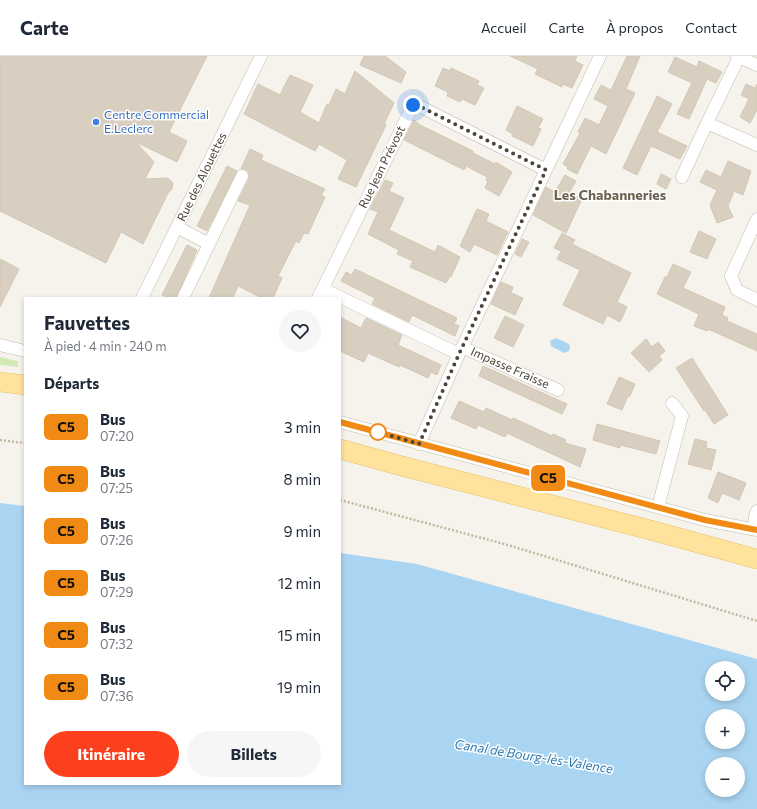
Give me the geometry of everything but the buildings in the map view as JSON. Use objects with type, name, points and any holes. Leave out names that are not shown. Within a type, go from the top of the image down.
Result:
[{"type":"main road","points":[[0,382],[24,385]]},
{"type":"main road","points":[[341,449],[757,559]]},
{"type":"street","name":"Rue des Alouettes","points":[[142,297],[261,56]]},
{"type":"street","points":[[419,444],[460,351],[600,56]]},
{"type":"street","points":[[682,177],[738,56],[757,65]]},
{"type":"street","name":"Rue Jean Prévost","points":[[320,293],[413,105],[421,107],[546,170]]},
{"type":"street","points":[[707,123],[757,145]]},
{"type":"street","points":[[183,297],[242,176]]},
{"type":"street","points":[[757,219],[731,276],[737,290],[757,300]]},
{"type":"street","points":[[177,227],[209,244]]},
{"type":"street","name":"Impasse Fraisse","points":[[320,293],[330,297]]},
{"type":"street","name":"Impasse Fraisse","points":[[341,302],[558,390]]},
{"type":"street","points":[[0,345],[24,351]]},
{"type":"street","points":[[658,507],[682,416],[672,403]]},
{"type":"street","points":[[341,422],[705,520],[755,529],[755,516],[757,511]]},
{"type":"path","points":[[0,440],[24,443]]},
{"type":"path","points":[[341,500],[508,544],[757,621]]},
{"type":"green space","points":[[0,357],[18,361],[18,367],[0,365]]},
{"type":"water","points":[[556,338],[569,344],[569,351],[564,353],[551,346],[550,341]]},
{"type":"water","name":"Canal de Bourg-lès-Valence","points":[[0,503],[24,506],[24,785],[341,785],[341,553],[417,564],[757,659],[757,809],[0,809]]},
{"type":"bus line","name":"C5","points":[[341,422],[705,520],[757,530]]},
{"type":"place","name":"Centre Commercial E.Leclerc","points":[[96,122]]},
{"type":"district","name":"Les Chabanneries","points":[[610,195]]},
{"type":"route","points":[[378,432],[419,444],[459,354],[546,170],[421,107],[413,105]]}]
